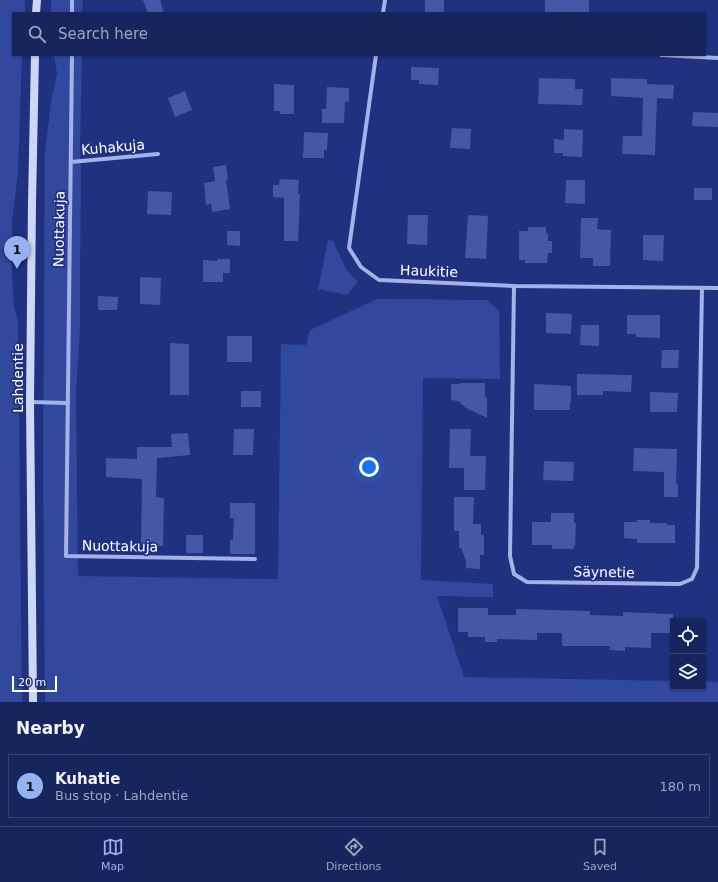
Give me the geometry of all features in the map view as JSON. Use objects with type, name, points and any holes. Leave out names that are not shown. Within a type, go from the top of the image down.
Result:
[{"type":"main road","points":[[36,12],[37,0]]},
{"type":"main road","name":"Lahdentie","points":[[33,702],[30,402],[31,218],[35,56]]},
{"type":"street","points":[[72,0],[72,12]]},
{"type":"street","points":[[383,12],[385,0]]},
{"type":"street","name":"Nuottakuja","points":[[72,56],[66,556],[255,559]]},
{"type":"street","name":"Haukitie","points":[[376,56],[350,248],[361,267],[379,280],[514,286],[718,288]]},
{"type":"street","points":[[679,56],[718,58]]},
{"type":"street","name":"Kuhakuja","points":[[71,162],[158,154]]},
{"type":"street","name":"Säynetie","points":[[514,286],[510,556],[514,574],[527,582],[680,584],[692,579],[698,568],[702,288]]},
{"type":"street","points":[[30,402],[68,402]]},
{"type":"shaded area","points":[[0,0],[25,0],[25,12],[12,12],[12,56],[22,56],[18,173],[12,221],[12,274],[14,307],[18,322],[22,702],[0,702]]},
{"type":"shaded area","points":[[51,0],[83,0],[82,12],[51,12]]},
{"type":"shaded area","points":[[54,56],[82,56],[80,146],[80,329],[76,391],[78,576],[278,579],[281,344],[306,345],[310,330],[377,299],[487,300],[499,311],[500,379],[423,378],[421,580],[493,584],[493,597],[437,596],[464,677],[670,681],[670,690],[706,690],[706,681],[718,682],[718,702],[45,702],[43,461],[45,152],[51,102],[57,74]]},
{"type":"shaded area","points":[[328,240],[333,241],[346,269],[358,282],[347,295],[318,289]]},
{"type":"building","points":[[143,0],[160,0],[164,12],[148,12]]},
{"type":"building","points":[[425,0],[444,0],[444,12],[425,12]]},
{"type":"building","points":[[545,0],[589,0],[589,12],[545,12]]},
{"type":"building","points":[[411,67],[439,68],[438,85],[419,84],[419,80],[411,80]]},
{"type":"building","points":[[539,78],[575,79],[575,89],[583,89],[582,105],[538,104]]},
{"type":"building","points":[[611,78],[647,79],[647,84],[674,85],[673,99],[657,98],[655,155],[622,154],[623,136],[642,136],[643,98],[611,96]]},
{"type":"building","points":[[274,84],[294,85],[294,114],[280,114],[280,111],[274,111]]},
{"type":"building","points":[[327,87],[349,88],[349,102],[345,102],[344,123],[322,123],[322,109],[326,109]]},
{"type":"building","points":[[185,91],[192,110],[175,117],[168,98]]},
{"type":"building","points":[[693,112],[718,113],[718,127],[692,126]]},
{"type":"building","points":[[452,128],[471,129],[470,149],[450,148]]},
{"type":"building","points":[[564,129],[583,130],[582,157],[563,156],[563,153],[554,153],[554,139],[564,140]]},
{"type":"building","points":[[304,132],[328,133],[327,150],[324,150],[324,158],[303,158]]},
{"type":"building","points":[[226,165],[228,180],[226,180],[230,209],[212,212],[211,204],[206,205],[204,183],[216,181],[213,167]]},
{"type":"building","points":[[280,179],[299,180],[298,194],[300,194],[298,241],[284,241],[284,198],[273,197],[273,185],[279,185]]},
{"type":"building","points":[[566,180],[585,180],[585,204],[565,203]]},
{"type":"building","points":[[694,188],[712,188],[712,200],[694,200]]},
{"type":"building","points":[[148,191],[172,192],[171,215],[147,214]]},
{"type":"building","points":[[408,215],[428,215],[427,245],[407,244]]},
{"type":"building","points":[[468,215],[488,216],[486,259],[465,258]]},
{"type":"building","points":[[581,218],[598,218],[597,229],[611,230],[610,266],[593,266],[593,258],[580,258]]},
{"type":"building","points":[[528,227],[546,227],[548,241],[552,241],[552,253],[548,253],[547,263],[525,263],[525,260],[519,260],[519,231],[528,231]]},
{"type":"building","points":[[227,231],[240,231],[240,246],[227,245]]},
{"type":"building","points":[[643,235],[664,235],[663,261],[643,260]]},
{"type":"building","points":[[217,259],[230,259],[230,273],[223,273],[223,282],[203,282],[203,260],[217,261]]},
{"type":"building","points":[[140,277],[161,278],[160,305],[140,304]]},
{"type":"building","points":[[98,296],[118,297],[117,310],[98,310]]},
{"type":"building","points":[[546,313],[572,314],[571,334],[546,333]]},
{"type":"building","points":[[627,315],[660,315],[660,338],[636,337],[636,334],[627,334]]},
{"type":"building","points":[[581,325],[599,325],[599,346],[580,345]]},
{"type":"building","points":[[227,336],[252,336],[252,362],[227,362]]},
{"type":"building","points":[[170,343],[189,344],[189,395],[170,395]]},
{"type":"building","points":[[662,350],[679,350],[678,368],[661,368]]},
{"type":"building","points":[[577,374],[632,375],[631,392],[603,391],[603,395],[577,395]]},
{"type":"building","points":[[485,383],[487,418],[466,408],[458,401],[451,400],[451,384]]},
{"type":"building","points":[[534,384],[571,386],[570,410],[534,410]]},
{"type":"building","points":[[241,391],[261,391],[261,407],[241,407]]},
{"type":"building","points":[[650,392],[678,393],[677,412],[650,412]]},
{"type":"building","points":[[234,429],[254,429],[253,455],[233,455]]},
{"type":"building","points":[[450,429],[471,429],[470,456],[486,456],[485,490],[464,490],[464,468],[449,468]]},
{"type":"building","points":[[188,433],[190,455],[157,458],[156,497],[164,498],[163,546],[141,546],[142,479],[106,477],[106,458],[137,459],[137,447],[172,447],[171,434]]},
{"type":"building","points":[[634,448],[677,449],[676,484],[678,484],[678,497],[664,497],[664,472],[633,471]]},
{"type":"building","points":[[544,461],[574,462],[573,481],[543,480]]},
{"type":"building","points":[[454,497],[474,497],[473,524],[481,524],[481,535],[484,535],[484,555],[480,555],[480,569],[466,568],[466,561],[461,548],[459,548],[459,531],[454,531]]},
{"type":"building","points":[[230,503],[255,503],[255,554],[230,554],[230,540],[233,540],[234,518],[230,518]]},
{"type":"building","points":[[551,513],[574,513],[574,523],[576,523],[574,549],[552,549],[552,545],[532,545],[532,522],[551,522]]},
{"type":"building","points":[[637,520],[650,520],[650,523],[667,523],[667,525],[675,525],[675,543],[637,543],[637,539],[624,538],[624,522],[637,522]]},
{"type":"building","points":[[186,535],[203,535],[203,553],[186,553]]},
{"type":"building","points":[[458,608],[488,608],[488,615],[516,615],[516,609],[590,611],[590,615],[623,616],[623,612],[673,614],[673,618],[670,618],[670,633],[651,633],[651,648],[625,647],[625,651],[610,650],[610,646],[562,646],[562,633],[537,633],[537,640],[497,639],[497,642],[485,642],[485,637],[468,637],[468,632],[458,632]]},
{"type":"place","name":"Kuhatie","points":[[17,269]]}]
